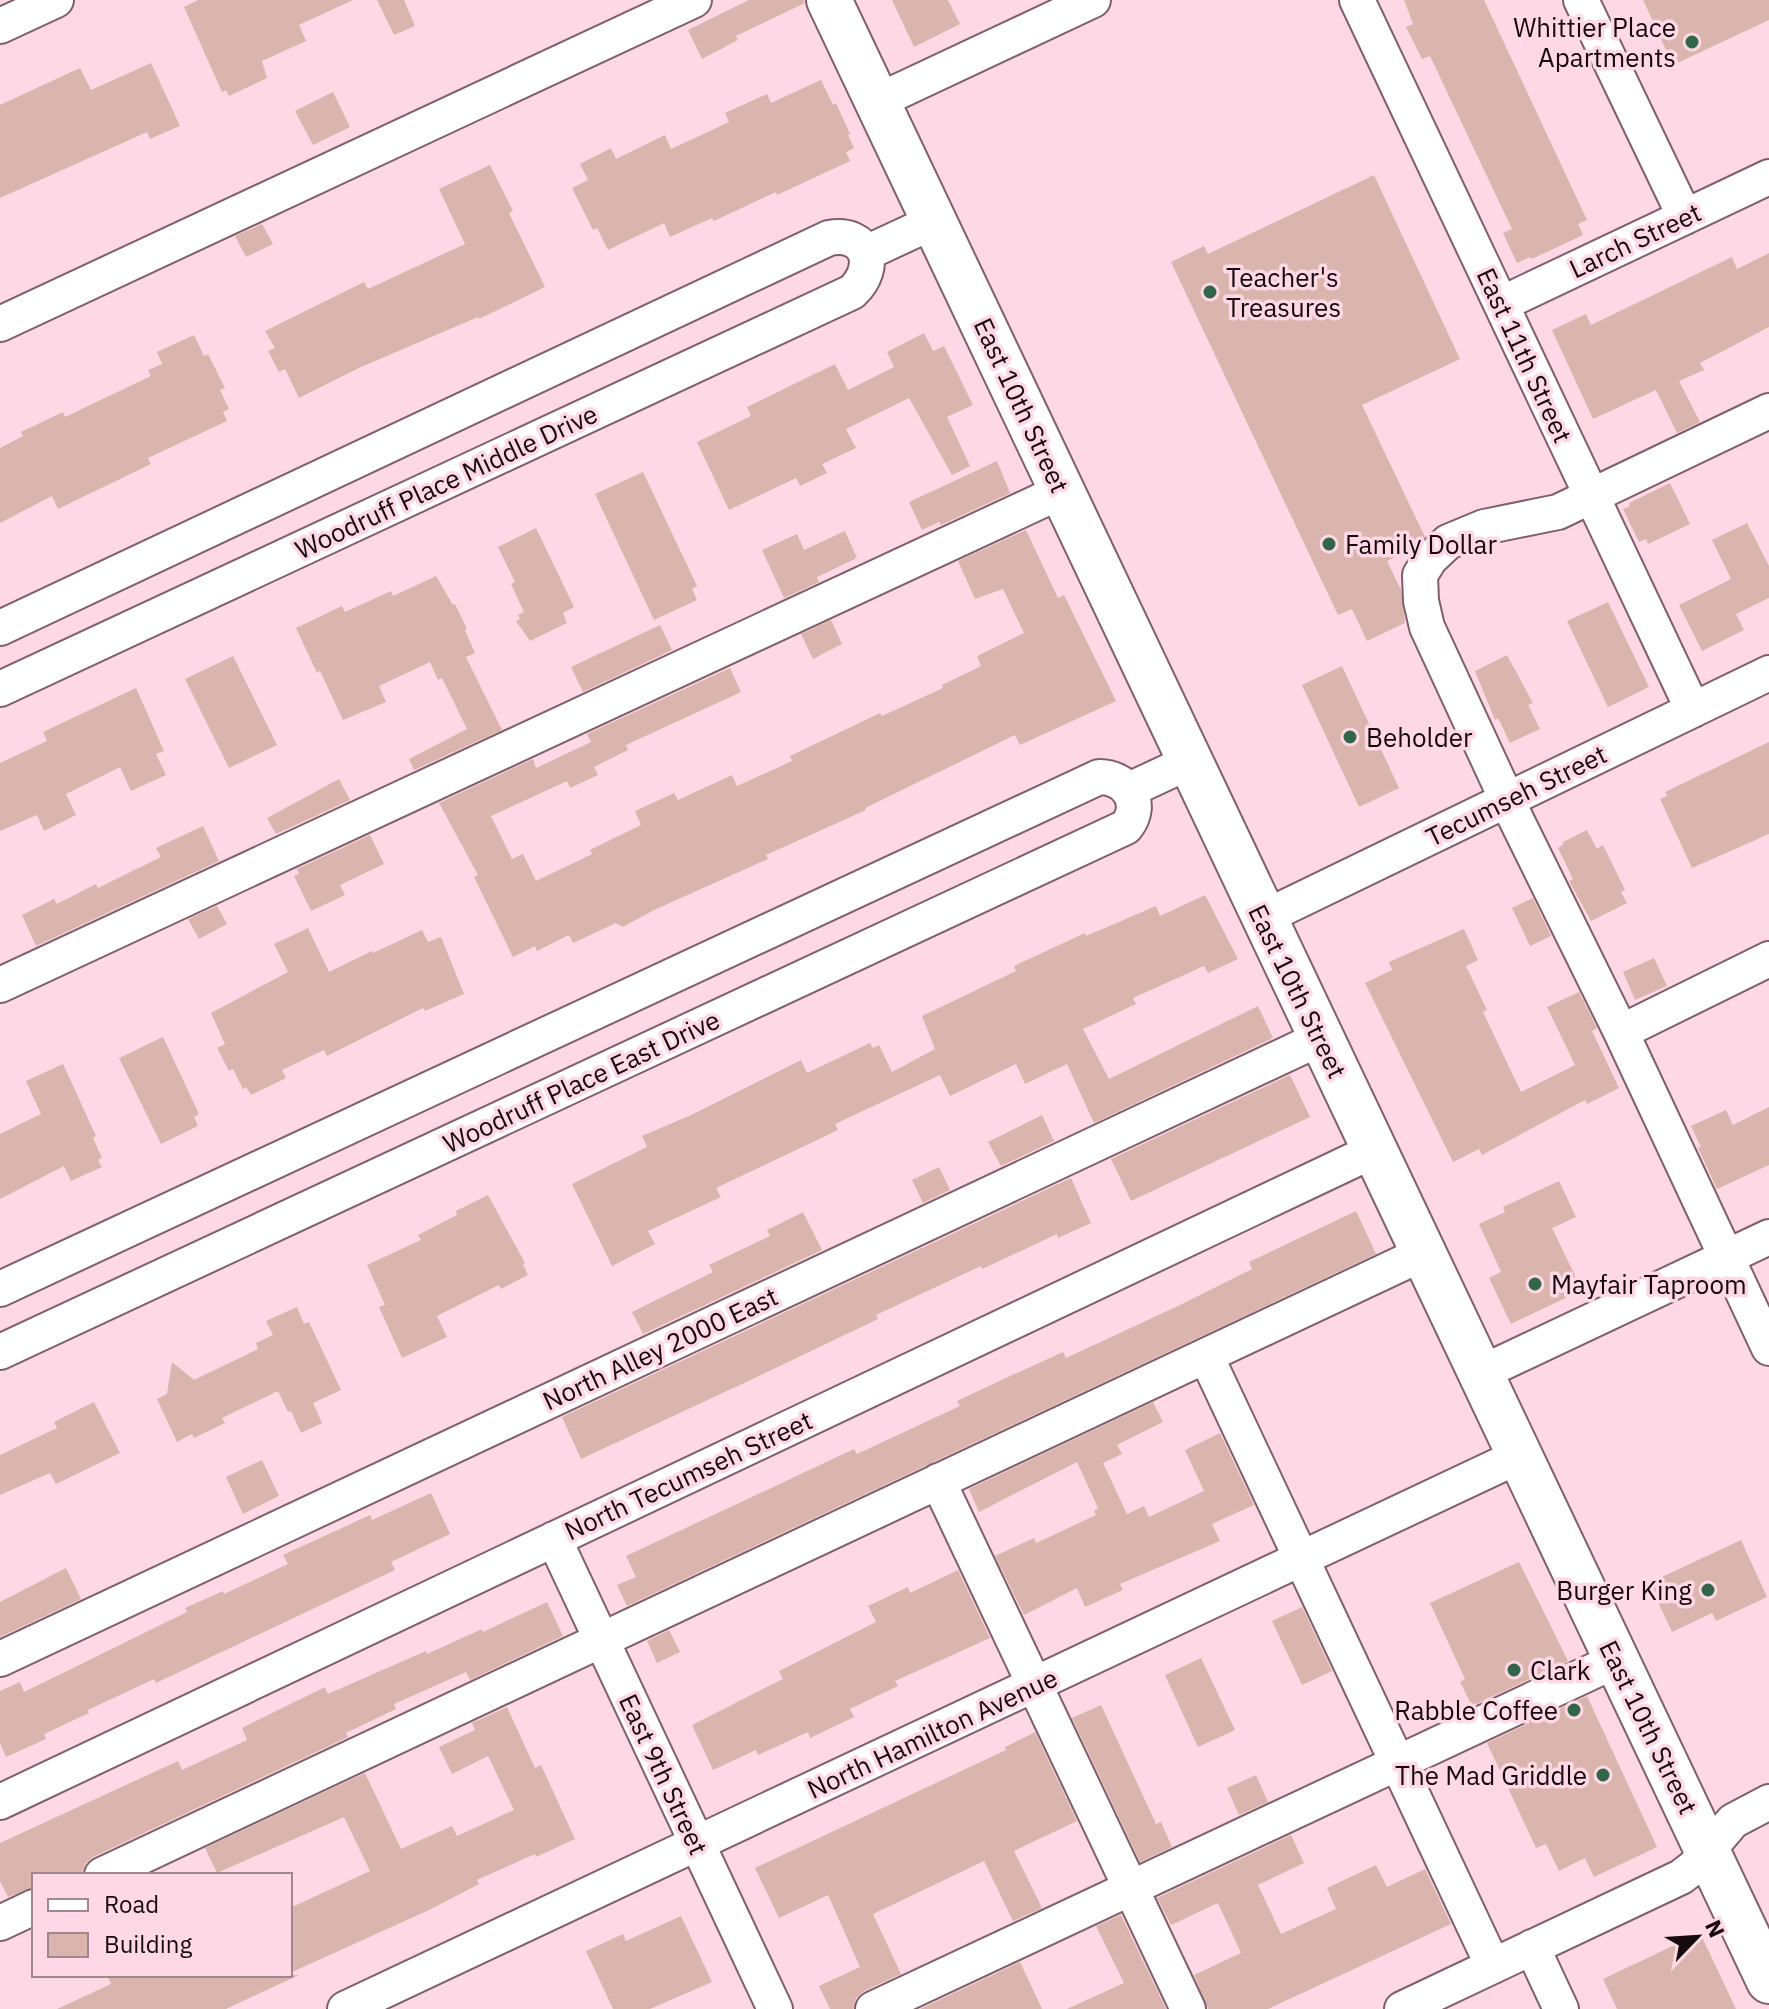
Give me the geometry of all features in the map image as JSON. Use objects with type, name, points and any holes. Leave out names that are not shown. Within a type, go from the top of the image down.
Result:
[{"type":"main road","name":"East 10th Street","points":[[829,0],[1769,1981]]},
{"type":"street","points":[[0,26],[56,0]]},
{"type":"street","points":[[0,324],[694,0]]},
{"type":"street","points":[[878,101],[1093,0]]},
{"type":"street","name":"East 11th Street","points":[[1357,0],[1693,710]]},
{"type":"street","points":[[1581,0],[1685,217]]},
{"type":"street","name":"Larch Street","points":[[1501,304],[1769,177]]},
{"type":"street","points":[[0,628],[829,238],[853,240],[866,253],[935,221]]},
{"type":"street","name":"Woodruff Place Middle Drive","points":[[0,689],[852,292],[864,281],[868,268],[866,253]]},
{"type":"street","points":[[1769,411],[1558,512],[1484,527],[1448,542],[1430,559],[1420,575],[1421,601],[1427,627],[1769,1348]]},
{"type":"street","points":[[0,985],[1062,491]]},
{"type":"street","name":"Tecumseh Street","points":[[1263,918],[1769,673]]},
{"type":"street","points":[[0,1289],[1099,777],[1116,779],[1129,790],[1189,762]]},
{"type":"street","name":"Woodruff Place East Drive","points":[[0,1352],[1126,827],[1134,811],[1129,790]]},
{"type":"street","points":[[1621,1032],[1769,959]]},
{"type":"street","name":"North Alley 2000 East","points":[[0,1659],[1321,1038]]},
{"type":"street","name":"North Tecumseh Street","points":[[0,1802],[1375,1150]]},
{"type":"street","points":[[1481,1373],[1769,1237]]},
{"type":"street","points":[[106,1873],[1424,1253]]},
{"type":"street","points":[[1206,1356],[1493,1966]]},
{"type":"street","name":"North Hamilton Avenue","points":[[345,2009],[1519,1456]]},
{"type":"street","points":[[938,1481],[1188,2009]]},
{"type":"street","name":"East 9th Street","points":[[554,1539],[775,2009]]},
{"type":"street","points":[[873,2009],[1617,1660]]},
{"type":"street","points":[[1402,2009],[1681,1877],[1733,1821],[1769,1802]]},
{"type":"street","points":[[0,1923],[32,1908]]},
{"type":"street","points":[[1532,1947],[1561,2009]]},
{"type":"building","points":[[198,0],[353,0],[299,25],[306,41],[262,61],[267,78],[229,96],[226,90],[222,92],[184,7]]},
{"type":"building","points":[[377,0],[404,0],[415,26],[394,35]]},
{"type":"building","points":[[749,0],[804,0],[805,3],[736,36],[738,40],[702,59],[688,30]]},
{"type":"building","points":[[892,0],[948,0],[960,24],[914,47]]},
{"type":"building","points":[[1404,0],[1484,0],[1587,220],[1578,224],[1583,235],[1517,263],[1503,233],[1512,229],[1430,56],[1422,59],[1406,27],[1413,24]]},
{"type":"building","name":"Whittier Place Apartments","points":[[1643,0],[1769,0],[1769,20],[1673,65]]},
{"type":"building","points":[[151,63],[180,126],[150,139],[147,132],[0,198],[0,105],[80,68],[91,90]]},
{"type":"building","points":[[821,80],[850,134],[854,148],[846,152],[850,161],[777,195],[776,192],[714,221],[712,218],[670,237],[664,223],[608,250],[597,228],[593,230],[572,188],[588,180],[580,164],[611,148],[616,159],[665,135],[671,149],[729,122],[725,113],[767,94],[771,103]]},
{"type":"building","points":[[333,92],[350,127],[313,145],[295,111]]},
{"type":"building","points":[[490,165],[513,211],[509,213],[545,287],[479,319],[361,367],[299,398],[285,369],[279,372],[268,351],[275,348],[265,331],[364,282],[368,289],[465,244],[439,189]]},
{"type":"building","points":[[1374,175],[1460,359],[1362,405],[1425,537],[1413,549],[1387,561],[1401,590],[1405,623],[1367,641],[1352,609],[1338,615],[1171,262],[1204,246],[1208,254]]},
{"type":"building","points":[[262,224],[273,244],[246,257],[235,236]]},
{"type":"building","points":[[1769,253],[1769,327],[1700,363],[1704,370],[1679,381],[1700,422],[1677,433],[1656,390],[1593,419],[1552,330],[1586,314],[1591,325],[1732,257],[1737,269]]},
{"type":"building","points":[[924,333],[933,351],[944,346],[973,405],[947,417],[970,466],[952,475],[909,398],[846,429],[856,448],[822,464],[827,473],[800,486],[796,478],[729,510],[697,442],[751,416],[747,407],[835,364],[848,390],[894,367],[887,352]]},
{"type":"building","points":[[194,335],[204,356],[208,354],[225,388],[220,390],[229,409],[223,412],[227,421],[148,458],[151,464],[58,509],[52,496],[0,523],[0,448],[23,436],[21,432],[63,412],[65,417],[151,376],[148,370],[162,364],[157,352]]},
{"type":"building","points":[[997,461],[1010,493],[941,525],[939,522],[922,530],[909,502]]},
{"type":"building","points":[[643,472],[697,586],[692,589],[697,600],[654,620],[595,494]]},
{"type":"building","points":[[1670,483],[1690,524],[1648,544],[1646,539],[1639,542],[1623,509]]},
{"type":"building","points":[[1747,523],[1769,566],[1769,598],[1736,614],[1744,630],[1702,651],[1679,605],[1731,579],[1712,540]]},
{"type":"building","points":[[536,528],[574,607],[563,613],[567,623],[530,641],[516,621],[520,619],[518,615],[524,612],[511,584],[515,582],[498,547]]},
{"type":"building","points":[[1026,530],[1058,598],[1064,595],[1116,701],[1020,745],[1015,735],[866,810],[766,855],[768,859],[623,927],[616,923],[573,943],[569,935],[537,951],[535,946],[513,957],[474,877],[478,875],[439,803],[533,759],[536,768],[591,742],[587,734],[730,668],[741,692],[626,745],[628,750],[594,767],[598,775],[570,788],[567,781],[491,816],[512,859],[523,854],[536,881],[592,854],[590,850],[641,825],[635,811],[674,793],[678,800],[732,775],[737,786],[792,761],[790,756],[880,713],[882,716],[943,688],[942,685],[981,666],[977,656],[1024,633],[1003,589],[975,599],[958,561]]},
{"type":"building","points":[[845,531],[857,558],[817,577],[819,582],[784,598],[762,550],[797,534],[804,550]]},
{"type":"building","points":[[436,576],[467,629],[475,653],[466,657],[502,730],[414,770],[409,759],[467,729],[442,678],[438,680],[430,662],[379,686],[386,702],[343,720],[296,628],[342,606],[345,612],[391,591],[393,596]]},
{"type":"building","points":[[1608,602],[1649,687],[1608,707],[1567,621]]},
{"type":"building","points":[[831,620],[842,644],[813,659],[801,634]]},
{"type":"building","points":[[660,625],[672,650],[583,692],[571,667]]},
{"type":"building","points":[[1507,655],[1533,703],[1528,705],[1540,729],[1510,743],[1498,718],[1495,720],[1475,671]]},
{"type":"building","points":[[233,656],[277,745],[229,768],[185,679]]},
{"type":"building","name":"Beholder","points":[[1342,666],[1399,788],[1359,807],[1302,685]]},
{"type":"building","points":[[136,688],[164,751],[156,754],[166,775],[131,791],[120,767],[66,794],[76,815],[44,831],[37,815],[0,831],[0,763],[47,741],[43,732]]},
{"type":"building","points":[[1769,742],[1769,834],[1692,868],[1660,799],[1667,796],[1665,792]]},
{"type":"building","points":[[339,779],[350,800],[276,834],[267,818]]},
{"type":"building","points":[[203,826],[219,861],[36,946],[22,915],[54,899],[57,904],[96,884],[98,888],[161,857],[156,848]]},
{"type":"building","points":[[1587,830],[1597,849],[1603,845],[1625,890],[1621,892],[1627,903],[1591,921],[1569,881],[1573,879],[1558,848],[1563,842]]},
{"type":"building","points":[[370,835],[384,864],[340,885],[345,895],[311,911],[294,876],[299,874],[297,869]]},
{"type":"building","points":[[1205,895],[1238,959],[1208,973],[1204,966],[1133,998],[1136,1004],[1083,1029],[1109,1079],[1258,1006],[1273,1038],[1094,1123],[1067,1064],[1025,1084],[1016,1064],[950,1096],[940,1075],[835,1124],[838,1130],[716,1188],[721,1197],[648,1231],[655,1244],[612,1266],[572,1184],[647,1147],[642,1136],[801,1060],[807,1073],[870,1043],[873,1048],[879,1045],[892,1072],[935,1049],[922,1016],[1016,971],[1014,966],[1085,933],[1086,936],[1156,906],[1160,916]]},
{"type":"building","points":[[1533,898],[1551,936],[1530,946],[1512,908]]},
{"type":"building","points":[[217,906],[227,924],[199,939],[188,919]]},
{"type":"building","points":[[308,928],[329,972],[422,930],[428,942],[441,937],[464,994],[425,1011],[423,1008],[327,1056],[324,1050],[282,1070],[286,1078],[251,1095],[246,1087],[243,1089],[233,1069],[229,1071],[217,1048],[225,1044],[211,1013],[288,972],[274,944]]},
{"type":"building","points":[[1464,929],[1478,960],[1466,966],[1487,1010],[1483,1012],[1521,1092],[1575,1065],[1547,1007],[1579,992],[1597,1028],[1592,1031],[1619,1088],[1587,1104],[1585,1100],[1482,1155],[1479,1149],[1453,1162],[1365,983],[1392,970],[1389,962]]},
{"type":"building","points":[[1654,958],[1667,986],[1635,1000],[1623,972]]},
{"type":"building","points":[[163,1037],[199,1114],[194,1117],[198,1126],[161,1144],[119,1058]]},
{"type":"building","points":[[63,1064],[96,1136],[93,1138],[102,1158],[98,1160],[102,1167],[71,1181],[64,1166],[0,1199],[0,1134],[41,1114],[26,1081]]},
{"type":"building","points":[[1290,1075],[1310,1117],[1131,1201],[1111,1159]]},
{"type":"building","points":[[1769,1107],[1769,1165],[1717,1189],[1691,1126],[1726,1110],[1733,1125]]},
{"type":"building","points":[[1042,1115],[1054,1141],[1001,1166],[988,1142]]},
{"type":"building","points":[[939,1167],[950,1190],[923,1203],[912,1180]]},
{"type":"building","points":[[1071,1178],[1091,1223],[1058,1238],[1057,1234],[982,1269],[981,1266],[876,1315],[878,1319],[581,1459],[562,1417]]},
{"type":"building","points":[[1559,1181],[1576,1217],[1552,1228],[1582,1290],[1511,1324],[1489,1278],[1501,1272],[1479,1224],[1505,1212],[1503,1207]]},
{"type":"building","points":[[488,1195],[525,1263],[528,1275],[501,1289],[499,1285],[437,1316],[447,1337],[402,1358],[379,1307],[385,1305],[367,1265],[421,1240],[418,1235]]},
{"type":"building","points":[[1356,1211],[1376,1254],[627,1606],[617,1585],[636,1577],[626,1556],[854,1449],[857,1454],[960,1406],[957,1401],[1063,1352],[1066,1358],[1178,1306],[1252,1269],[1249,1262]]},
{"type":"building","points":[[803,1212],[822,1250],[643,1334],[632,1312],[713,1272],[709,1265],[770,1236],[767,1230]]},
{"type":"building","points":[[297,1307],[304,1324],[309,1322],[341,1390],[313,1403],[322,1423],[301,1433],[278,1391],[222,1418],[225,1423],[194,1438],[192,1434],[177,1442],[157,1399],[167,1394],[172,1362],[194,1380],[258,1349],[256,1343],[273,1335],[266,1321]]},
{"type":"building","points":[[94,1402],[120,1453],[56,1484],[50,1473],[0,1495],[0,1455],[57,1428],[54,1422]]},
{"type":"building","points":[[1153,1402],[1163,1422],[1117,1445],[1122,1454],[1103,1463],[1127,1514],[1144,1506],[1149,1517],[1204,1491],[1185,1450],[1220,1433],[1254,1505],[1212,1524],[1220,1541],[1120,1584],[1123,1590],[1085,1607],[1077,1588],[1024,1615],[995,1556],[1034,1538],[1036,1543],[1096,1515],[1094,1511],[1098,1508],[1077,1462],[979,1512],[969,1489]]},
{"type":"building","points":[[262,1460],[279,1496],[243,1514],[226,1477]]},
{"type":"building","points":[[431,1493],[450,1534],[391,1562],[395,1570],[156,1683],[154,1679],[88,1710],[89,1713],[44,1734],[46,1739],[6,1757],[0,1743],[0,1691],[20,1682],[24,1692],[187,1612],[185,1608],[223,1591],[224,1594],[288,1564],[283,1555],[370,1515],[372,1520]]},
{"type":"building","name":"Burger King","points":[[1741,1540],[1767,1597],[1716,1621],[1712,1613],[1672,1632],[1649,1583]]},
{"type":"building","points":[[1519,1562],[1568,1661],[1472,1706],[1460,1682],[1465,1679],[1430,1603]]},
{"type":"building","points":[[66,1568],[81,1599],[0,1637],[0,1602]]},
{"type":"building","points":[[958,1570],[990,1638],[895,1681],[898,1686],[850,1709],[854,1717],[810,1738],[808,1732],[758,1755],[756,1750],[713,1770],[692,1725],[783,1679],[779,1671],[876,1622],[868,1606],[908,1587],[910,1593]]},
{"type":"building","points":[[547,1602],[563,1636],[470,1680],[466,1672],[394,1704],[396,1709],[346,1733],[348,1737],[93,1857],[79,1873],[32,1873],[32,1888],[8,1897],[0,1881],[0,1843],[178,1761],[182,1770],[247,1740],[242,1728],[325,1687],[328,1694],[426,1651],[427,1654],[482,1629],[483,1632]]},
{"type":"building","points":[[1302,1607],[1332,1671],[1302,1685],[1272,1621]]},
{"type":"building","points":[[669,1630],[680,1652],[657,1663],[647,1641]]},
{"type":"building","points":[[1201,1658],[1235,1730],[1198,1747],[1165,1675]]},
{"type":"building","points":[[1587,1696],[1657,1847],[1594,1877],[1585,1858],[1559,1871],[1546,1844],[1536,1848],[1487,1743]]},
{"type":"building","points":[[1101,1705],[1156,1824],[1161,1822],[1172,1847],[1140,1862],[1072,1718]]},
{"type":"building","points":[[507,1707],[535,1768],[541,1765],[575,1839],[477,1880],[479,1884],[429,1910],[292,1972],[292,1907],[370,1871],[344,1817],[217,1873],[205,1848],[365,1773],[401,1849],[452,1826],[457,1836],[514,1810],[488,1756],[452,1774],[439,1747],[475,1730],[472,1723]]},
{"type":"building","points":[[1035,1732],[1077,1821],[1014,1851],[1042,1908],[1013,1921],[984,1861],[873,1914],[901,1974],[864,1991],[856,1998],[853,2009],[830,2009],[819,1986],[860,1967],[828,1895],[779,1918],[755,1868],[1006,1750],[1005,1747]]},
{"type":"building","points":[[1256,1775],[1268,1802],[1239,1815],[1227,1788]]},
{"type":"building","points":[[1291,1835],[1304,1863],[1258,1885],[1281,1934],[1336,1909],[1327,1888],[1376,1865],[1387,1887],[1425,1869],[1451,1924],[1268,2009],[1208,2009],[1194,1975],[1241,1953],[1218,1903],[1171,1925],[1157,1898]]},
{"type":"building","points":[[1121,1915],[1166,2009],[1067,2009],[1124,1983],[1096,1926]]},
{"type":"building","points":[[681,1916],[712,1982],[650,2009],[613,2009],[586,1951],[623,1934],[626,1941]]},
{"type":"building","points":[[1700,1933],[1736,2009],[1617,2009],[1603,1979]]},
{"type":"building","points":[[1020,1962],[1042,2009],[920,2009]]},
{"type":"building","points":[[299,1975],[226,2009],[57,2009],[111,1984],[108,1977]]},
{"type":"place","name":"Whittier Place Apartments","points":[[1692,42]]},
{"type":"place","name":"Teacher's Treasures","points":[[1210,292]]},
{"type":"place","name":"Family Dollar","points":[[1329,544]]},
{"type":"place","name":"Beholder","points":[[1350,737]]},
{"type":"place","name":"Mayfair Taproom","points":[[1535,1284]]},
{"type":"place","name":"Burger King","points":[[1708,1590]]},
{"type":"place","name":"Clark","points":[[1514,1670]]},
{"type":"place","name":"Rabble Coffee","points":[[1574,1710]]},
{"type":"place","name":"The Mad Griddle","points":[[1603,1775]]}]
